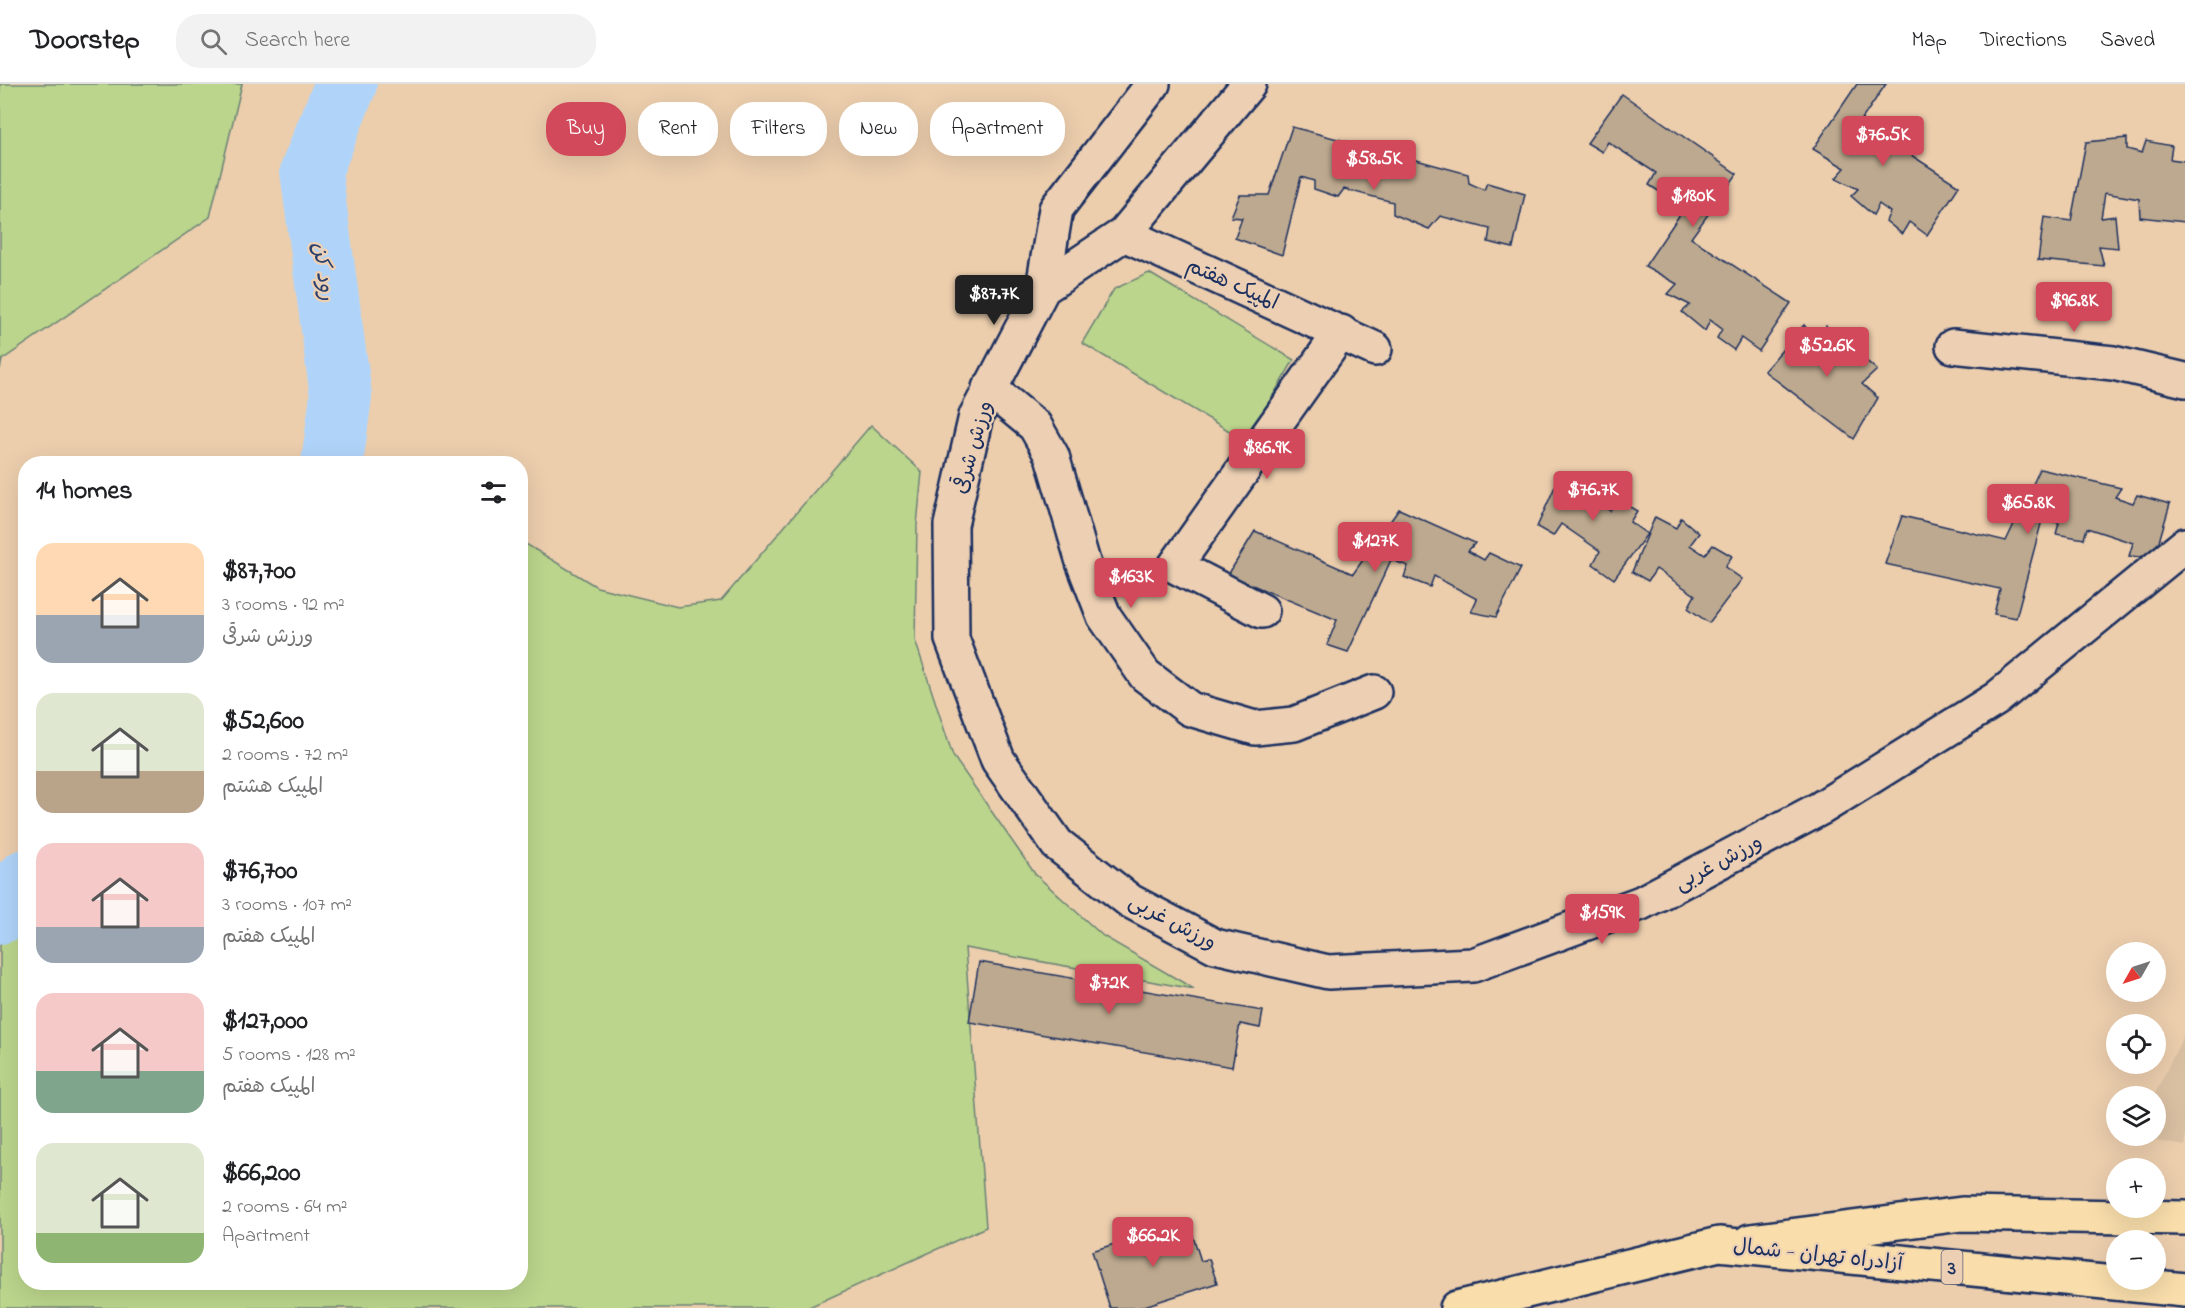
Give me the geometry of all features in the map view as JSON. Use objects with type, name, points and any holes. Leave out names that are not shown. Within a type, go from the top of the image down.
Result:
[{"type":"highway","points":[[1719,1245],[1962,1214],[2185,1218]]},
{"type":"highway","name":"آزادراه تهران - شمال","points":[[1457,1308],[1719,1245],[2185,1290]]},
{"type":"street","points":[[1043,288],[1056,209],[1153,84]]},
{"type":"street","name":"ورزش شرقی","points":[[998,760],[952,639],[951,525],[976,416],[1043,288],[1124,234],[1249,84]]},
{"type":"street","name":"المپیک هفتم","points":[[1124,234],[1375,349]]},
{"type":"street","points":[[1262,611],[1175,566],[1341,332]]},
{"type":"street","points":[[1953,346],[2113,363],[2185,380]]},
{"type":"street","points":[[989,388],[1035,426],[1052,456],[1083,562],[1104,616],[1145,675],[1190,709],[1255,728],[1294,724],[1374,692]]},
{"type":"street","name":"ورزش غربی","points":[[998,760],[1057,844],[1130,901],[1215,945],[1328,972],[1473,965],[1641,903],[1821,808],[1996,699],[2185,545]]},
{"type":"shaded area","points":[[2185,1032],[2185,1146],[2166,1143],[2166,1086],[2159,1086]]},
{"type":"green space","points":[[0,84],[242,84],[210,217],[2,360],[0,369]]},
{"type":"green space","points":[[1149,273],[1294,360],[1246,441],[1082,343],[1114,289]]},
{"type":"green space","points":[[871,425],[922,472],[917,525],[915,640],[953,756],[1035,874],[1103,936],[1194,989],[965,948],[986,1227],[807,1308],[0,1308],[0,864],[18,874],[18,1290],[528,1290],[528,545],[597,587],[678,607],[721,601]]},
{"type":"building","points":[[1857,84],[1886,84],[1860,122],[1959,186],[1927,235],[1909,222],[1902,234],[1886,221],[1890,212],[1879,204],[1873,215],[1851,196],[1858,189],[1836,178],[1845,168],[1813,149]]},
{"type":"building","points":[[1622,94],[1737,174],[1691,238],[1791,303],[1759,351],[1741,338],[1734,350],[1717,338],[1722,329],[1710,320],[1705,331],[1682,312],[1690,305],[1668,294],[1677,284],[1645,266],[1689,201],[1679,192],[1672,200],[1649,185],[1656,173],[1608,142],[1602,152],[1587,143]]},
{"type":"building","points":[[1292,127],[1372,148],[1364,155],[1392,162],[1394,154],[1468,174],[1469,183],[1484,190],[1487,183],[1525,194],[1513,248],[1488,242],[1490,229],[1440,216],[1429,229],[1393,214],[1393,202],[1344,189],[1338,197],[1314,189],[1314,181],[1301,177],[1282,255],[1235,238],[1242,218],[1231,217],[1240,195],[1269,195]]},
{"type":"building","points":[[2127,138],[2127,149],[2142,153],[2146,141],[2172,146],[2170,159],[2185,161],[2185,222],[2140,217],[2139,199],[2105,193],[2101,218],[2115,216],[2118,248],[2099,246],[2104,266],[2038,260],[2044,217],[2071,221],[2086,142]]},
{"type":"building","points":[[1804,325],[1818,343],[1826,326],[1877,370],[1862,384],[1878,398],[1854,439],[1764,371]]},
{"type":"building","points":[[2040,469],[2121,488],[2115,497],[2133,503],[2137,495],[2170,504],[2154,558],[2129,556],[2133,543],[2087,528],[2084,539],[2056,534],[2059,523],[2042,520],[2016,618],[1994,614],[2000,589],[1885,564],[1902,516],[2006,541]]},
{"type":"building","points":[[1561,473],[1581,483],[1587,474],[1604,489],[1595,500],[1610,511],[1618,500],[1637,511],[1630,522],[1647,534],[1614,579],[1593,564],[1600,551],[1561,524],[1553,536],[1537,527]]},
{"type":"building","points":[[1399,509],[1475,543],[1468,551],[1484,560],[1489,553],[1521,568],[1496,617],[1471,612],[1477,599],[1434,576],[1430,587],[1404,577],[1408,566],[1391,560],[1348,652],[1327,645],[1337,620],[1228,575],[1255,531],[1353,574]]},
{"type":"building","points":[[1655,517],[1676,528],[1681,518],[1699,533],[1690,545],[1705,555],[1713,545],[1732,556],[1725,567],[1742,579],[1709,623],[1688,608],[1695,595],[1656,569],[1648,581],[1632,572]]},
{"type":"building","points":[[979,962],[1263,1011],[1260,1028],[1240,1024],[1232,1067],[969,1022]]},
{"type":"building","points":[[1188,1221],[1201,1261],[1209,1259],[1217,1283],[1138,1308],[1110,1308],[1092,1251]]},
{"type":"waterway","name":"رود کن","points":[[333,456],[341,396],[311,171],[346,84]]},
{"type":"waterway","name":"رود کن","points":[[0,913],[18,890]]}]
